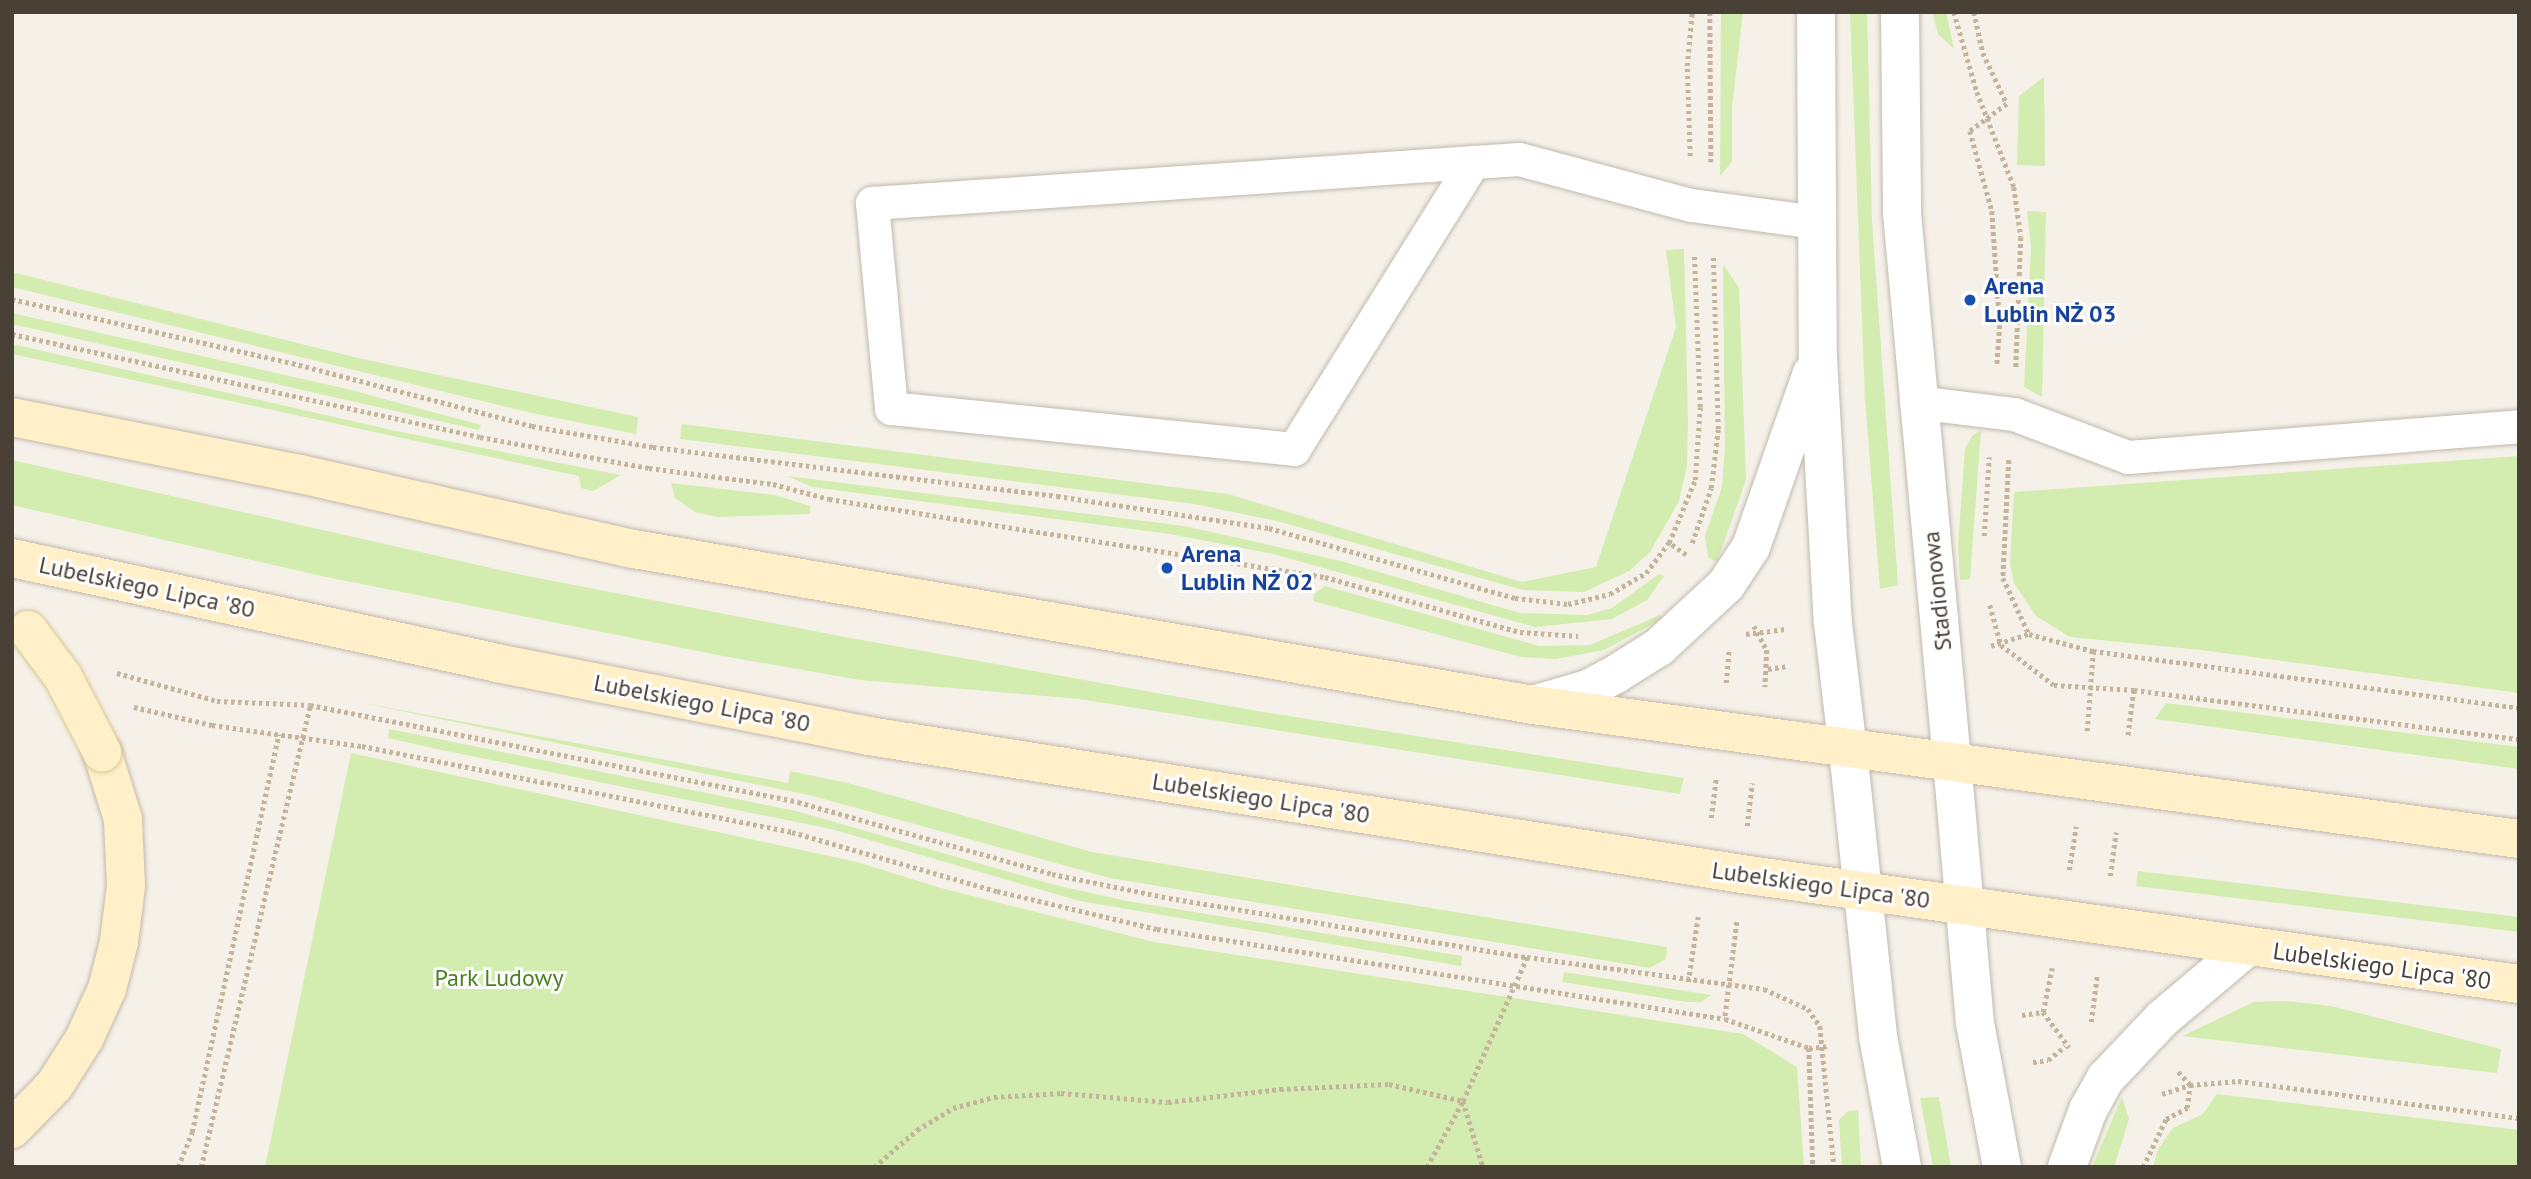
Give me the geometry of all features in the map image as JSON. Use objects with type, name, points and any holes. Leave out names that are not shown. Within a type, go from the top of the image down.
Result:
[{"type":"main road","points":[[12,417],[300,474],[634,549],[1533,705],[1740,731],[1848,750],[1952,761],[2519,839]]},
{"type":"main road","name":"Lubelskiego Lipca '80","points":[[12,558],[497,663],[869,736],[1862,892],[2519,985]]},
{"type":"main road","points":[[12,1129],[54,1086],[83,1039],[107,989],[119,942],[126,887],[123,819],[103,752],[63,677],[20,623]]},
{"type":"street","points":[[1816,12],[1815,222],[1818,358],[1833,623],[1878,1036],[1902,1167]]},
{"type":"street","name":"Stadionowa","points":[[1900,12],[1902,213],[1916,402],[1944,651],[1975,1023],[2002,1167]]},
{"type":"street","points":[[1533,705],[1588,689],[1637,661],[1659,647],[1726,585],[1751,547],[1818,358]]},
{"type":"street","points":[[2067,1167],[2088,1110],[2106,1077],[2163,1018],[2246,948]]},
{"type":"lane","points":[[1473,162],[1294,449],[891,408],[872,203],[1473,162],[1519,159],[1691,205],[1815,222]]},
{"type":"lane","points":[[1916,402],[2003,412],[2128,457],[2519,426]]},
{"type":"path","points":[[12,299],[292,363],[532,426],[653,447],[1057,496],[1269,528],[1543,602],[1568,604],[1610,594],[1646,573],[1669,543],[1695,480],[1700,407],[1687,66],[1692,12]]},
{"type":"path","points":[[1954,12],[1988,118],[2014,187],[2021,237],[2003,412],[1984,542]]},
{"type":"path","points":[[1974,12],[1983,53],[2007,104],[1970,131],[1992,211],[2003,412],[2001,554],[2012,606],[2029,634]]},
{"type":"path","points":[[1669,543],[1726,585],[1767,650],[1740,731],[1724,871],[1730,982],[1725,1019]]},
{"type":"path","points":[[1986,593],[1990,605]]},
{"type":"path","points":[[1944,651],[2001,645],[2029,634],[2093,651],[2519,708]]},
{"type":"path","points":[[1688,982],[1724,871],[1740,731],[1731,637]]},
{"type":"path","points":[[2083,780],[2093,651]]},
{"type":"path","points":[[114,672],[216,701],[310,705],[798,802],[1065,877],[1527,957],[1688,982],[1730,982],[1787,996],[1808,1009],[1821,1026],[1834,1167]]},
{"type":"path","points":[[2134,690],[2519,739]]},
{"type":"path","points":[[201,1167],[310,705]]},
{"type":"path","points":[[130,706],[212,725],[304,737],[792,832],[997,891],[1157,929],[1725,1019],[1809,1048],[1813,1167]]},
{"type":"path","points":[[178,1167],[192,1132],[279,734]]},
{"type":"path","points":[[1427,1167],[1463,1101],[1516,988],[1527,957]]},
{"type":"path","points":[[2156,1095],[2190,1085],[2238,1081],[2519,1118]]},
{"type":"path","points":[[874,1167],[917,1130],[953,1108],[994,1097],[1061,1093],[1168,1102],[1280,1089],[1389,1084],[1463,1101]]},
{"type":"path","points":[[1463,1101],[1483,1167]]},
{"type":"green space","points":[[1721,12],[1743,12],[1732,108],[1732,162],[1720,176]]},
{"type":"green space","points":[[1850,12],[1867,12],[1872,221],[1898,585],[1880,589],[1865,399]]},
{"type":"green space","points":[[1932,12],[1946,12],[1954,49],[1938,34]]},
{"type":"green space","points":[[2044,77],[2045,166],[2017,165],[2019,96]]},
{"type":"green space","points":[[2027,211],[2046,212],[2042,397],[2024,387],[2031,248]]},
{"type":"green space","points":[[1684,249],[1688,421],[1687,465],[1679,501],[1650,552],[1629,571],[1584,592],[1523,590],[1277,521],[1194,504],[680,439],[682,424],[1228,494],[1522,582],[1596,567],[1676,327],[1666,250]]},
{"type":"green space","points":[[1723,264],[1739,288],[1746,480],[1717,562],[1708,557],[1705,536],[1722,487],[1725,446]]},
{"type":"green space","points":[[12,272],[358,358],[638,417],[636,434],[532,413],[12,287]]},
{"type":"green space","points":[[12,313],[347,389],[481,425],[479,430],[12,324]]},
{"type":"green space","points":[[12,344],[396,431],[621,475],[593,491],[581,488],[579,476],[12,354]]},
{"type":"green space","points":[[1981,430],[1970,579],[1960,580],[1958,545],[1965,449],[1972,436]]},
{"type":"green space","points":[[2519,456],[2519,693],[2201,650],[2070,637],[2036,616],[2014,583],[2010,564],[2014,492]]},
{"type":"green space","points":[[12,460],[522,575],[845,637],[1257,711],[1684,778],[1680,794],[1079,699],[860,680],[723,656],[321,576],[12,505]]},
{"type":"green space","points":[[787,476],[1184,526],[1341,561],[1520,613],[1587,615],[1612,608],[1659,574],[1664,576],[1647,600],[1612,619],[1535,627],[1273,554],[1170,534],[812,487]]},
{"type":"green space","points":[[671,483],[775,495],[810,506],[810,514],[717,517],[695,512],[675,498]]},
{"type":"green space","points":[[1325,586],[1539,646],[1590,645],[1660,615],[1662,619],[1604,650],[1556,659],[1521,657],[1313,601],[1315,593]]},
{"type":"green space","points":[[353,701],[788,783],[790,771],[848,783],[1092,852],[1667,947],[1666,959],[1650,968],[1110,878],[813,796]]},
{"type":"green space","points":[[2166,703],[2519,747],[2519,769],[2155,719]]},
{"type":"green space","points":[[389,729],[796,811],[1055,885],[1127,901],[1462,956],[1461,966],[1080,901],[831,829],[432,748],[388,738]]},
{"type":"green space","name":"Park Ludowy","points":[[351,753],[857,862],[941,888],[1154,942],[1743,1034],[1797,1067],[1804,1167],[265,1167]]},
{"type":"green space","points":[[2138,871],[2519,917],[2519,932],[2136,886]]},
{"type":"green space","points":[[1564,972],[1711,995],[1701,1002],[1687,1002],[1562,982]]},
{"type":"green space","points":[[2285,1001],[2331,1006],[2501,1049],[2497,1073],[2182,1036],[2254,1002]]},
{"type":"green space","points":[[2217,1094],[2519,1130],[2519,1167],[2153,1167],[2158,1149],[2173,1128],[2203,1114]]},
{"type":"green space","points":[[1939,1097],[1951,1167],[1933,1167],[1920,1098]]},
{"type":"green space","points":[[2122,1097],[2129,1119],[2114,1167],[2092,1167]]},
{"type":"green space","points":[[1858,1110],[1861,1167],[1842,1167],[1839,1120],[1848,1111]]},
{"type":"place","name":"Arena Lublin NŻ 03","points":[[1970,300]]},
{"type":"place","name":"Arena Lublin NŻ 02","points":[[1167,568]]}]
